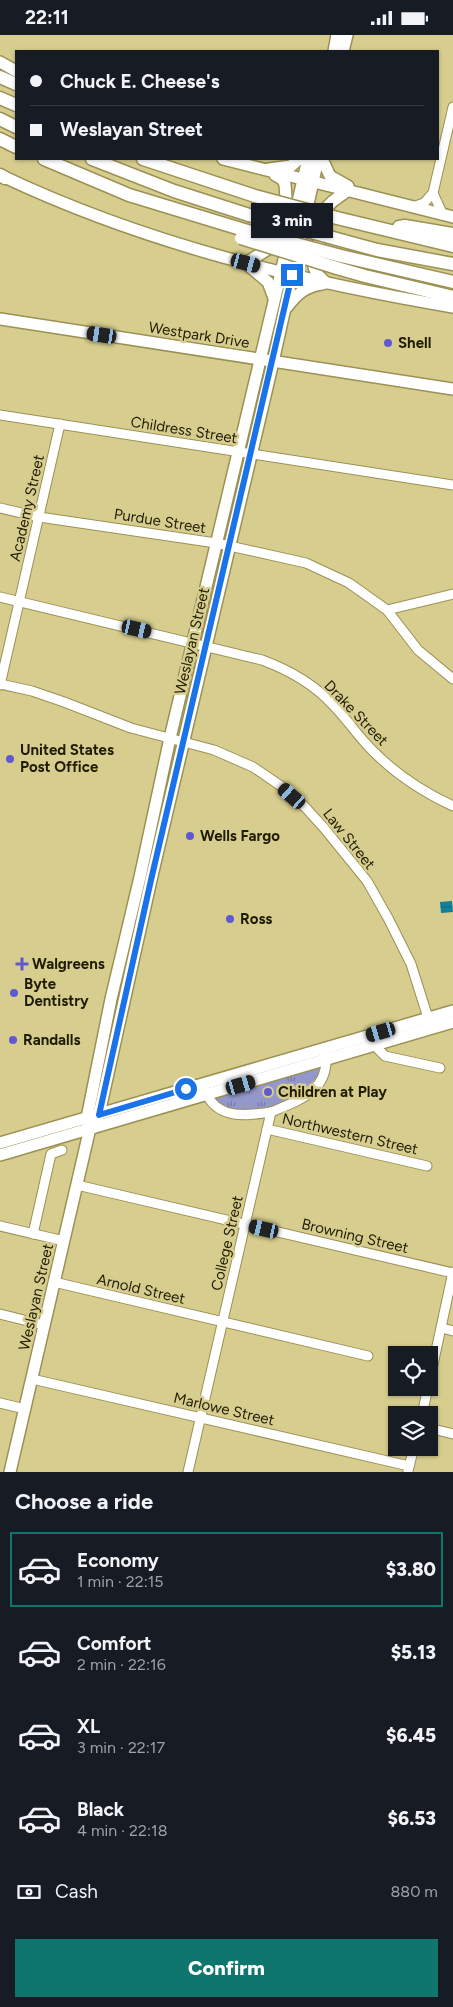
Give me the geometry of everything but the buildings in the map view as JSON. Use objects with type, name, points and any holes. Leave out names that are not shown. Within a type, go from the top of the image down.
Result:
[{"type":"highway","points":[[0,77],[15,84]]},
{"type":"highway","points":[[0,97],[15,104]]},
{"type":"highway","points":[[0,119],[15,126]]},
{"type":"highway","points":[[0,139],[15,146]]},
{"type":"highway","points":[[46,160],[129,195],[243,234],[339,262],[453,281]]},
{"type":"highway","points":[[95,160],[174,191],[249,215],[377,250],[453,264]]},
{"type":"highway","points":[[146,160],[255,196],[379,229],[453,246]]},
{"type":"highway","points":[[379,229],[404,226],[453,234]]},
{"type":"highway","points":[[339,262],[373,278],[453,297]]},
{"type":"main road","points":[[334,50],[338,35]]},
{"type":"main road","points":[[343,50],[347,35]]},
{"type":"main road","points":[[0,62],[15,70]]},
{"type":"main road","points":[[227,160],[448,216]]},
{"type":"main road","points":[[265,170],[291,166],[298,160]]},
{"type":"main road","name":"Weslayan Street","points":[[10,1472],[77,1185],[111,999],[184,741],[273,361],[292,275],[308,182],[308,160]]},
{"type":"main road","name":"Weslayan Street","points":[[88,1123],[99,1115],[124,1002],[170,738],[259,359],[280,272],[308,182],[318,160]]},
{"type":"main road","points":[[322,160],[329,174],[334,179],[366,195]]},
{"type":"main road","points":[[246,263],[268,249],[286,198],[282,179],[265,170]]},
{"type":"main road","points":[[2,176],[91,214],[246,263],[326,283],[453,307]]},
{"type":"main road","points":[[326,283],[316,274],[314,267],[326,208],[347,191]]},
{"type":"main road","points":[[246,263],[268,282],[274,297]]},
{"type":"main road","points":[[284,311],[302,291],[312,285],[326,283]]},
{"type":"main road","name":"Westpark Drive","points":[[0,319],[453,389]]},
{"type":"main road","points":[[111,999],[124,1002]]},
{"type":"main road","points":[[326,1054],[374,1046],[430,1023],[453,1011]]},
{"type":"main road","points":[[0,1143],[88,1123],[205,1090],[326,1054],[365,1037],[430,1023],[453,1022]]},
{"type":"main road","points":[[99,1115],[205,1090]]},
{"type":"main road","points":[[0,1155],[88,1123]]},
{"type":"street","points":[[413,207],[424,203],[433,193],[453,107]]},
{"type":"street","points":[[433,193],[448,216]]},
{"type":"street","name":"Childress Street","points":[[0,415],[453,485]]},
{"type":"street","name":"Academy Street","points":[[0,684],[60,424]]},
{"type":"street","name":"Purdue Street","points":[[0,508],[39,517],[216,543],[306,563],[349,583],[386,610],[418,650],[453,679]]},
{"type":"street","points":[[386,610],[453,594]]},
{"type":"street","name":"Drake Street","points":[[0,597],[262,660],[287,670],[305,681],[332,704],[384,762],[418,787],[453,806]]},
{"type":"street","name":"Law Street","points":[[0,684],[64,701],[131,728],[214,750],[253,767],[280,786],[324,828],[366,881],[388,918],[411,964],[430,1023]]},
{"type":"street","points":[[365,1037],[385,1056],[440,1068]]},
{"type":"street","points":[[271,1112],[298,1101],[313,1091],[325,1075],[326,1054]]},
{"type":"street","name":"Northwestern Street","points":[[205,1090],[215,1107],[228,1113],[246,1115],[271,1112]]},
{"type":"street","name":"College Street","points":[[188,1472],[271,1112]]},
{"type":"street","name":"Northwestern Street","points":[[267,1129],[427,1166]]},
{"type":"street","points":[[33,1234],[52,1154],[62,1150]]},
{"type":"street","name":"Browning Street","points":[[77,1185],[453,1273]]},
{"type":"street","points":[[0,1227],[64,1241]]},
{"type":"street","points":[[438,1346],[453,1273]]},
{"type":"street","name":"Arnold Street","points":[[54,1282],[368,1356]]},
{"type":"street","points":[[0,1314],[44,1325]]},
{"type":"street","points":[[442,1328],[453,1331]]},
{"type":"street","name":"Marlowe Street","points":[[32,1379],[408,1469]]},
{"type":"street","points":[[0,1403],[25,1409]]},
{"type":"street","points":[[438,1430],[453,1434]]},
{"type":"street","points":[[408,1469],[412,1456]]},
{"type":"green space","points":[[313,1067],[319,1068],[320,1073],[311,1084],[285,1101],[270,1107],[240,1110],[226,1107],[214,1099],[215,1096]]},
{"type":"shaded area","points":[[452,901],[453,912],[441,913],[440,902]]},
{"type":"place","name":"Shell","points":[[388,343]]},
{"type":"place","name":"United States Post Office","points":[[10,759]]},
{"type":"place","name":"Wells Fargo","points":[[190,836]]},
{"type":"place","name":"Ross","points":[[230,919]]},
{"type":"place","name":"Walgreens","points":[[22,964]]},
{"type":"place","name":"Byte Dentistry","points":[[14,993]]},
{"type":"place","name":"Randalls","points":[[13,1040]]},
{"type":"place","name":"Children at Play","points":[[268,1092]]},
{"type":"route","points":[[186,1089],[99,1115],[151,880],[292,275]]}]
